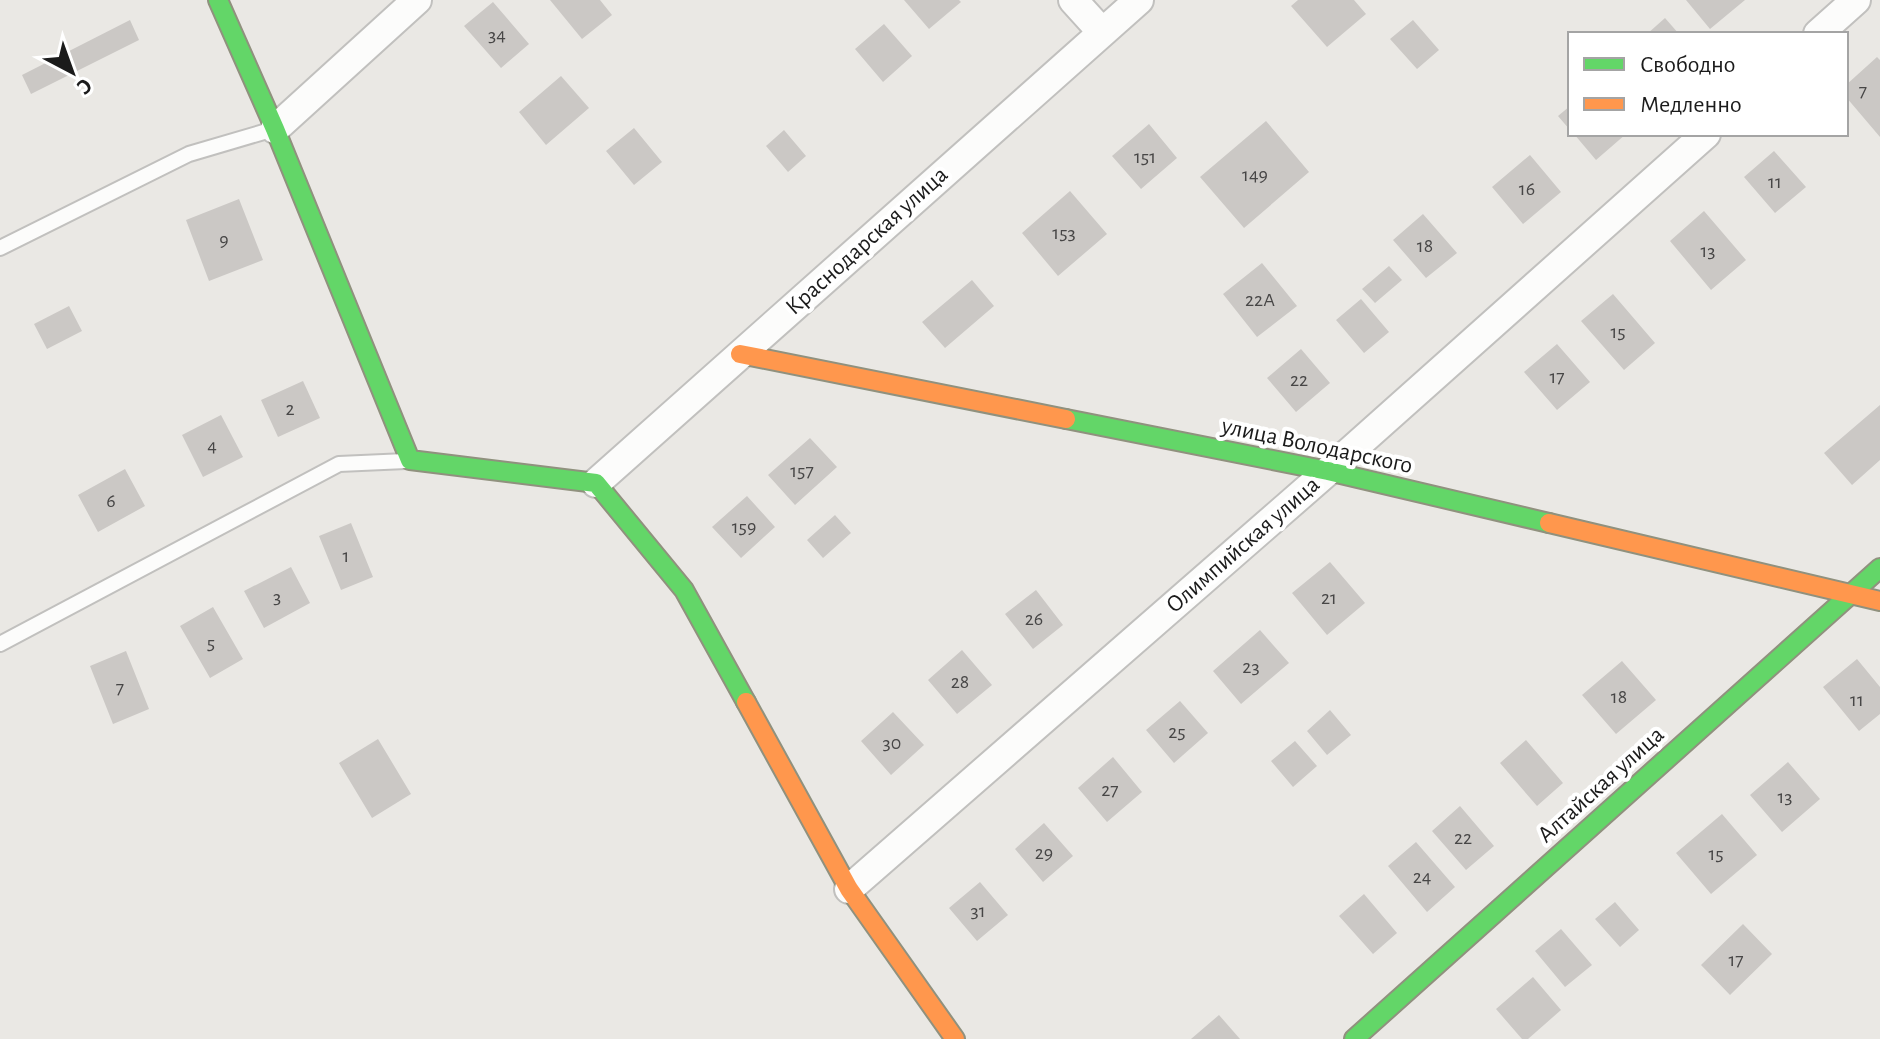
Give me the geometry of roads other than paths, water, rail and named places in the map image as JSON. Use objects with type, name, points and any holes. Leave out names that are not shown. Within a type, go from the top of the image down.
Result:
[{"type":"street","points":[[218,0],[275,129],[410,460],[596,483],[684,590],[849,889],[955,1039]]},
{"type":"street","points":[[275,129],[417,0]]},
{"type":"street","points":[[1073,0],[1102,32]]},
{"type":"street","name":"Краснодарская улица","points":[[596,483],[1139,0]]},
{"type":"street","points":[[1820,32],[1856,0]]},
{"type":"street","name":"Олимпийская улица","points":[[849,889],[1328,471],[1704,136]]},
{"type":"street","name":"улица Володарского","points":[[740,354],[1328,471],[1880,601]]},
{"type":"street","name":"Алтайская улица","points":[[1354,1039],[1880,568]]},
{"type":"lane","points":[[0,248],[189,154],[275,129]]},
{"type":"lane","points":[[0,644],[339,464],[410,460]]}]
